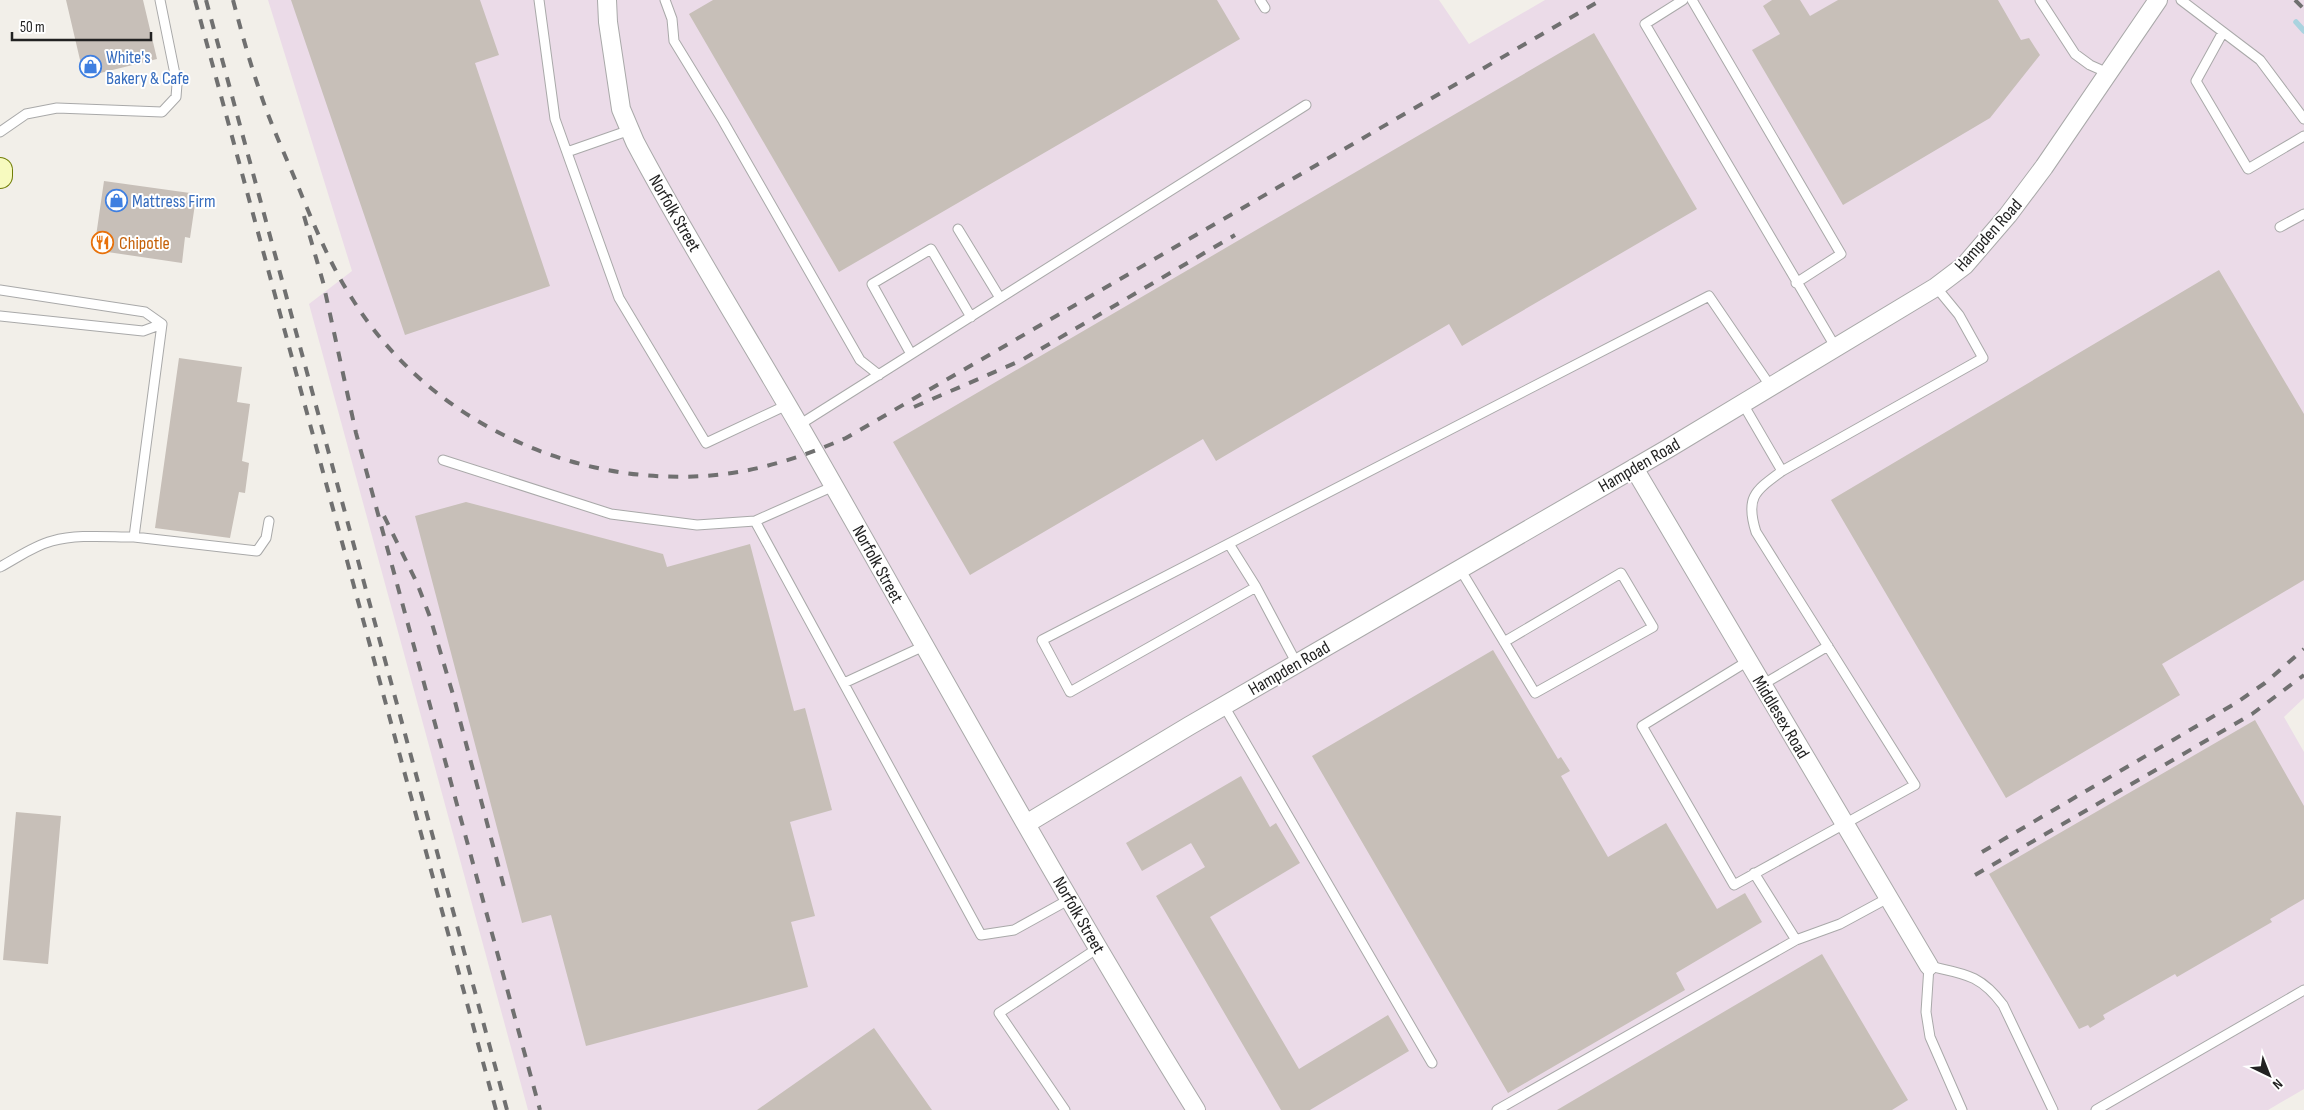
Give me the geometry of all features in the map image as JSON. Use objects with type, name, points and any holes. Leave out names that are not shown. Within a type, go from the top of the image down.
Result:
[{"type":"street","name":"Norfolk Street","points":[[608,0],[608,22],[621,109],[654,178],[799,425],[1098,948],[1196,1110]]},
{"type":"street","name":"Hampden Road","points":[[1026,824],[1224,706],[1743,404],[1936,287],[1965,265],[2008,215],[2158,0]]},
{"type":"street","points":[[0,170],[0,176]]},
{"type":"street","name":"Middlesex Road","points":[[1634,468],[1929,966]]},
{"type":"lane","points":[[0,132],[26,114],[57,108],[162,112],[176,97],[177,84],[160,0]]},
{"type":"lane","points":[[539,0],[555,119],[619,298],[706,443],[787,405]]},
{"type":"lane","points":[[665,0],[672,19],[674,41],[723,121],[860,360],[880,375]]},
{"type":"lane","points":[[1683,0],[1645,24],[1836,348]]},
{"type":"lane","points":[[1692,0],[1841,254],[1796,283]]},
{"type":"lane","points":[[2040,0],[2075,54],[2090,65],[2108,72]]},
{"type":"lane","points":[[2181,0],[2260,60],[2304,119]]},
{"type":"lane","points":[[2223,32],[2196,81],[2248,170],[2304,136]]},
{"type":"lane","points":[[799,425],[1306,105]]},
{"type":"lane","points":[[567,152],[630,130]]},
{"type":"lane","points":[[2280,228],[2304,214]]},
{"type":"lane","points":[[958,229],[1000,298]]},
{"type":"lane","points":[[911,354],[872,284],[931,249],[971,317]]},
{"type":"lane","points":[[1748,661],[1642,726],[1734,885],[1846,825],[1915,785],[1756,532],[1751,514],[1752,500],[1759,488],[1782,471],[1983,358],[1959,315],[1936,287]]},
{"type":"lane","points":[[0,290],[145,312],[162,324]]},
{"type":"lane","points":[[1256,587],[1070,692],[1042,640],[1708,296],[1771,387]]},
{"type":"lane","points":[[0,316],[143,331],[162,324]]},
{"type":"lane","points":[[134,537],[162,324]]},
{"type":"lane","points":[[1743,404],[1782,471]]},
{"type":"lane","points":[[443,460],[611,514],[697,525],[755,521],[834,486]]},
{"type":"lane","points":[[0,567],[28,550],[52,541],[74,537],[134,537],[257,551],[266,538],[268,521]]},
{"type":"lane","points":[[755,521],[981,935],[1014,930],[1070,899]]},
{"type":"lane","points":[[1229,544],[1256,587],[1297,664]]},
{"type":"lane","points":[[1460,570],[1535,693],[1653,627],[1621,573],[1504,642]]},
{"type":"lane","points":[[844,683],[924,646]]},
{"type":"lane","points":[[1762,685],[1828,646]]},
{"type":"lane","points":[[1224,706],[1432,1063]]},
{"type":"lane","points":[[1754,873],[1796,940]]},
{"type":"lane","points":[[1497,1110],[1796,940],[1840,924],[1888,898]]},
{"type":"lane","points":[[1065,1110],[999,1013],[1098,948]]},
{"type":"lane","points":[[1962,1110],[1930,1037],[1926,1012],[1929,966],[1974,977],[1992,990],[2003,1005],[2053,1110]]},
{"type":"lane","points":[[2096,1110],[2304,990]]},
{"type":"shaded area","points":[[268,0],[1439,0],[1469,44],[1545,0],[2304,0],[2304,698],[2284,717],[2304,752],[2304,1089],[2268,1110],[528,1110],[309,304],[352,271]]},
{"type":"building","points":[[66,0],[143,0],[157,59],[84,77]]},
{"type":"building","points":[[291,0],[480,0],[499,55],[475,63],[550,286],[405,335]]},
{"type":"building","points":[[713,0],[1217,0],[1240,39],[839,272],[689,14]]},
{"type":"building","points":[[1772,0],[1800,0],[1810,16],[1838,0],[1998,0],[2021,40],[2029,38],[2040,55],[1990,118],[1843,205],[1752,50],[1780,34],[1763,6]]},
{"type":"building","points":[[1594,33],[1697,209],[1462,346],[1449,324],[1216,461],[1203,439],[970,575],[893,442]]},
{"type":"building","points":[[104,181],[190,193],[189,203],[195,204],[190,238],[185,237],[182,263],[94,250]]},
{"type":"building","points":[[2219,270],[2304,414],[2304,580],[2162,664],[2180,695],[2006,798],[1831,500]]},
{"type":"building","points":[[179,358],[242,367],[237,402],[250,404],[242,461],[249,463],[245,493],[239,492],[230,538],[155,528]]},
{"type":"building","points":[[466,502],[663,554],[667,567],[750,544],[794,711],[805,708],[832,810],[790,822],[815,916],[791,922],[808,987],[586,1046],[551,915],[522,923],[415,516]]},
{"type":"building","points":[[1493,650],[1558,759],[1561,757],[1570,771],[1561,776],[1608,857],[1666,823],[1717,909],[1745,893],[1762,922],[1676,973],[1685,990],[1508,1093],[1312,756]]},
{"type":"building","points":[[2255,720],[2304,806],[2304,899],[2270,919],[2272,922],[2177,977],[2175,974],[2103,1015],[2105,1019],[2090,1028],[2088,1025],[2079,1029],[1989,874]]},
{"type":"building","points":[[1241,776],[1270,827],[1276,823],[1300,863],[1210,917],[1299,1069],[1388,1015],[1409,1051],[1310,1110],[1281,1110],[1156,896],[1205,867],[1191,843],[1142,871],[1126,843]]},
{"type":"building","points":[[16,812],[61,816],[48,964],[3,960]]},
{"type":"building","points":[[1822,954],[1908,1100],[1892,1110],[1557,1110]]},
{"type":"building","points":[[874,1028],[932,1110],[757,1110]]},
{"type":"waterway","points":[[2296,22],[2304,31]]},
{"type":"railway","points":[[195,0],[496,1110]]},
{"type":"railway","points":[[206,0],[507,1110]]},
{"type":"railway","points":[[233,0],[248,56],[264,103],[319,236],[345,288],[386,344],[425,383],[469,416],[517,442],[569,461],[622,473],[677,477],[732,473],[776,464],[846,438],[1601,0]]},
{"type":"railway","points":[[2295,0],[2304,9]]},
{"type":"railway","points":[[304,216],[323,282],[356,433],[540,1110]]},
{"type":"railway","points":[[914,407],[1022,360],[1235,235]]},
{"type":"railway","points":[[384,516],[417,583],[430,617],[454,698],[505,891]]},
{"type":"railway","points":[[1982,852],[2236,703],[2265,683],[2304,649]]},
{"type":"railway","points":[[1975,875],[2252,714],[2304,675]]},
{"type":"place","name":"White's Bakery & Cafe","points":[[90,67]]},
{"type":"place","name":"Mattress Firm","points":[[116,201]]},
{"type":"place","name":"Chipotle","points":[[103,243]]}]
